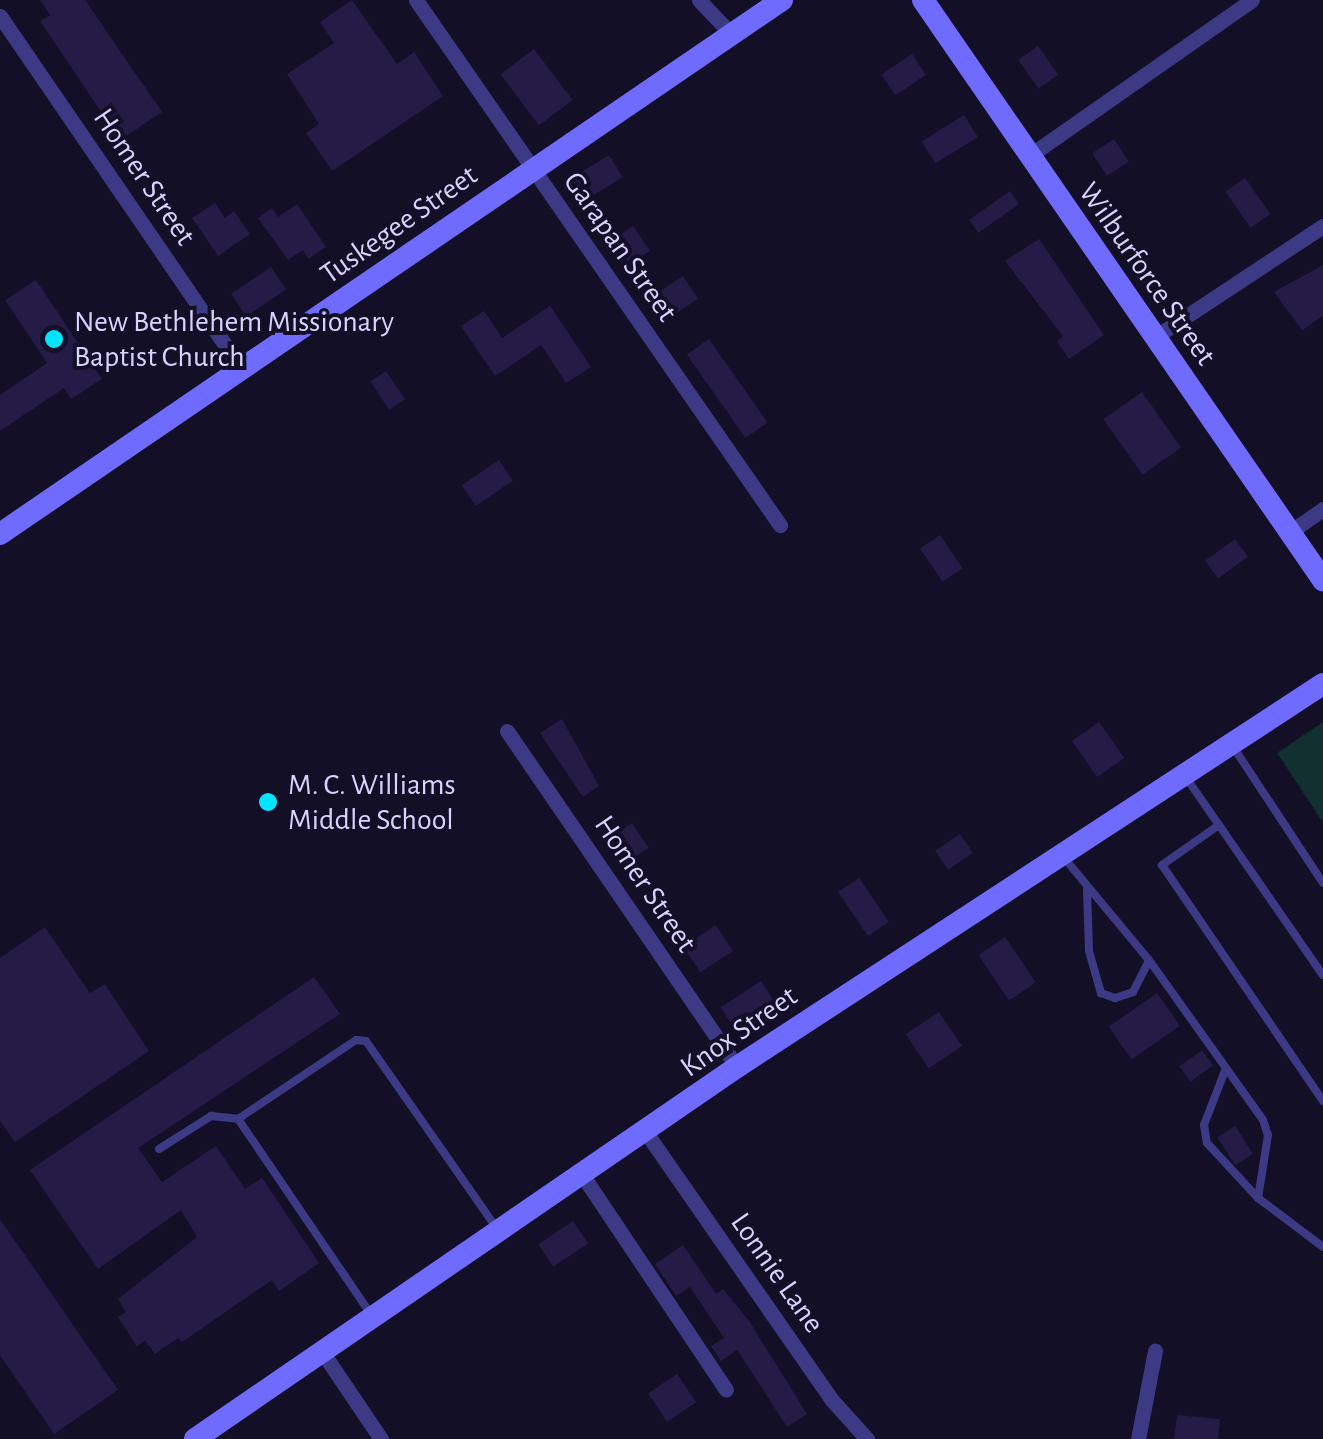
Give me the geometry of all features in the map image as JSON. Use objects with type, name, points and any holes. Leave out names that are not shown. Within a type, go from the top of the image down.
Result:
[{"type":"street","name":"Garapan Street","points":[[416,0],[780,525]]},
{"type":"street","points":[[700,0],[732,34]]},
{"type":"street","name":"Tuskegee Street","points":[[0,534],[782,0]]},
{"type":"street","name":"Wilburforce Street","points":[[923,0],[1323,580]]},
{"type":"street","points":[[1029,156],[1252,0]]},
{"type":"street","name":"Homer Street","points":[[0,16],[242,368]]},
{"type":"street","points":[[1155,338],[1323,226]]},
{"type":"street","points":[[1290,532],[1323,509]]},
{"type":"street","name":"Knox Street","points":[[196,1439],[647,1134],[738,1068],[1323,684]]},
{"type":"street","name":"Homer Street","points":[[508,731],[738,1068]]},
{"type":"street","name":"Lonnie Lane","points":[[647,1134],[831,1399],[867,1439]]},
{"type":"street","points":[[583,1176],[726,1390]]},
{"type":"street","points":[[1138,1439],[1155,1350]]},
{"type":"street","points":[[322,1352],[381,1439]]},
{"type":"lane","points":[[1232,744],[1323,883]]},
{"type":"lane","points":[[1186,776],[1323,976]]},
{"type":"lane","points":[[1220,826],[1162,865],[1323,1102]]},
{"type":"lane","points":[[1062,855],[1086,890],[1149,960],[1268,1135],[1258,1198]]},
{"type":"lane","points":[[1086,890],[1088,951],[1101,992],[1115,998],[1133,992],[1149,960]]},
{"type":"lane","points":[[159,1148],[210,1116],[238,1118],[356,1040],[366,1041],[500,1233]]},
{"type":"lane","points":[[1226,1068],[1204,1126],[1207,1144],[1258,1198],[1323,1247]]},
{"type":"lane","points":[[238,1118],[374,1318]]},
{"type":"green space","points":[[1323,722],[1323,818],[1322,821],[1277,753]]},
{"type":"building","points":[[40,0],[85,0],[162,112],[120,140],[40,21],[50,15]]},
{"type":"building","points":[[352,0],[397,64],[414,52],[443,96],[332,171],[306,133],[319,124],[287,74],[334,43],[320,22]]},
{"type":"building","points":[[1038,46],[1058,75],[1038,88],[1018,60]]},
{"type":"building","points":[[534,49],[573,100],[539,125],[500,74]]},
{"type":"building","points":[[912,54],[926,75],[895,95],[881,75]]},
{"type":"building","points":[[964,115],[978,137],[935,164],[922,141]]},
{"type":"building","points":[[1114,139],[1129,162],[1107,176],[1092,153]]},
{"type":"building","points":[[609,155],[623,177],[585,201],[571,179]]},
{"type":"building","points":[[1245,178],[1270,214],[1251,228],[1225,192]]},
{"type":"building","points":[[1010,191],[1019,204],[978,233],[969,220]]},
{"type":"building","points":[[215,203],[225,218],[234,211],[250,234],[218,256],[192,218]]},
{"type":"building","points":[[297,204],[326,247],[308,259],[303,250],[288,260],[258,218],[272,208],[278,217]]},
{"type":"building","points":[[633,226],[650,251],[629,265],[612,240]]},
{"type":"building","points":[[1039,239],[1104,335],[1069,359],[1057,341],[1063,336],[1005,261]]},
{"type":"building","points":[[1323,265],[1323,316],[1302,330],[1274,292]]},
{"type":"building","points":[[271,267],[286,289],[246,316],[231,294]]},
{"type":"building","points":[[683,276],[698,298],[665,321],[650,298]]},
{"type":"building","name":"New Bethlehem Missionary Baptist Church","points":[[36,280],[102,379],[71,399],[64,388],[0,431],[0,395],[47,363],[5,300]]},
{"type":"building","points":[[550,306],[591,367],[566,383],[541,345],[495,376],[461,326],[484,311],[502,338]]},
{"type":"building","points":[[709,339],[768,423],[745,438],[687,354]]},
{"type":"building","points":[[386,371],[405,399],[389,410],[370,382]]},
{"type":"building","points":[[1142,392],[1181,448],[1143,475],[1103,419]]},
{"type":"building","points":[[499,460],[513,481],[476,506],[462,485]]},
{"type":"building","points":[[940,535],[962,568],[942,582],[920,548]]},
{"type":"building","points":[[1235,539],[1248,557],[1218,579],[1205,561]]},
{"type":"building","points":[[562,719],[599,786],[583,797],[540,733]]},
{"type":"building","points":[[1099,722],[1124,758],[1097,777],[1072,741]]},
{"type":"building","points":[[632,823],[649,848],[626,864],[609,839]]},
{"type":"building","points":[[960,834],[973,853],[948,870],[935,851]]},
{"type":"building","points":[[859,878],[889,922],[868,936],[838,892]]},
{"type":"building","points":[[716,925],[733,951],[700,972],[683,946]]},
{"type":"building","points":[[45,927],[90,993],[105,984],[149,1051],[15,1142],[0,1121],[0,958]]},
{"type":"building","points":[[1005,937],[1036,983],[1009,1000],[978,955]]},
{"type":"building","points":[[314,977],[340,1014],[138,1148],[162,1182],[216,1146],[245,1189],[262,1178],[319,1263],[279,1291],[272,1280],[182,1342],[178,1338],[155,1354],[145,1340],[137,1347],[118,1317],[126,1312],[118,1299],[197,1237],[181,1210],[98,1269],[30,1170]]},
{"type":"building","points":[[761,981],[776,1004],[735,1030],[721,1007]]},
{"type":"building","points":[[1157,993],[1180,1026],[1132,1060],[1109,1027]]},
{"type":"building","points":[[939,1012],[962,1046],[929,1068],[906,1034]]},
{"type":"building","points":[[1202,1050],[1213,1065],[1191,1082],[1179,1066]]},
{"type":"building","points":[[1235,1126],[1253,1154],[1235,1165],[1217,1137]]},
{"type":"building","points":[[0,1219],[118,1390],[54,1434],[0,1355]]},
{"type":"building","points":[[573,1221],[588,1243],[553,1267],[538,1244]]},
{"type":"building","points":[[683,1245],[716,1294],[723,1289],[749,1321],[807,1414],[787,1427],[737,1350],[721,1361],[711,1346],[724,1338],[690,1287],[676,1296],[655,1264]]},
{"type":"building","points":[[677,1374],[696,1402],[667,1422],[648,1394]]},
{"type":"building","points":[[1177,1415],[1220,1419],[1218,1439],[1174,1439]]},
{"type":"place","name":"New Bethlehem Missionary Baptist Church","points":[[54,339]]},
{"type":"place","name":"M. C. Williams Middle School","points":[[268,802]]}]
